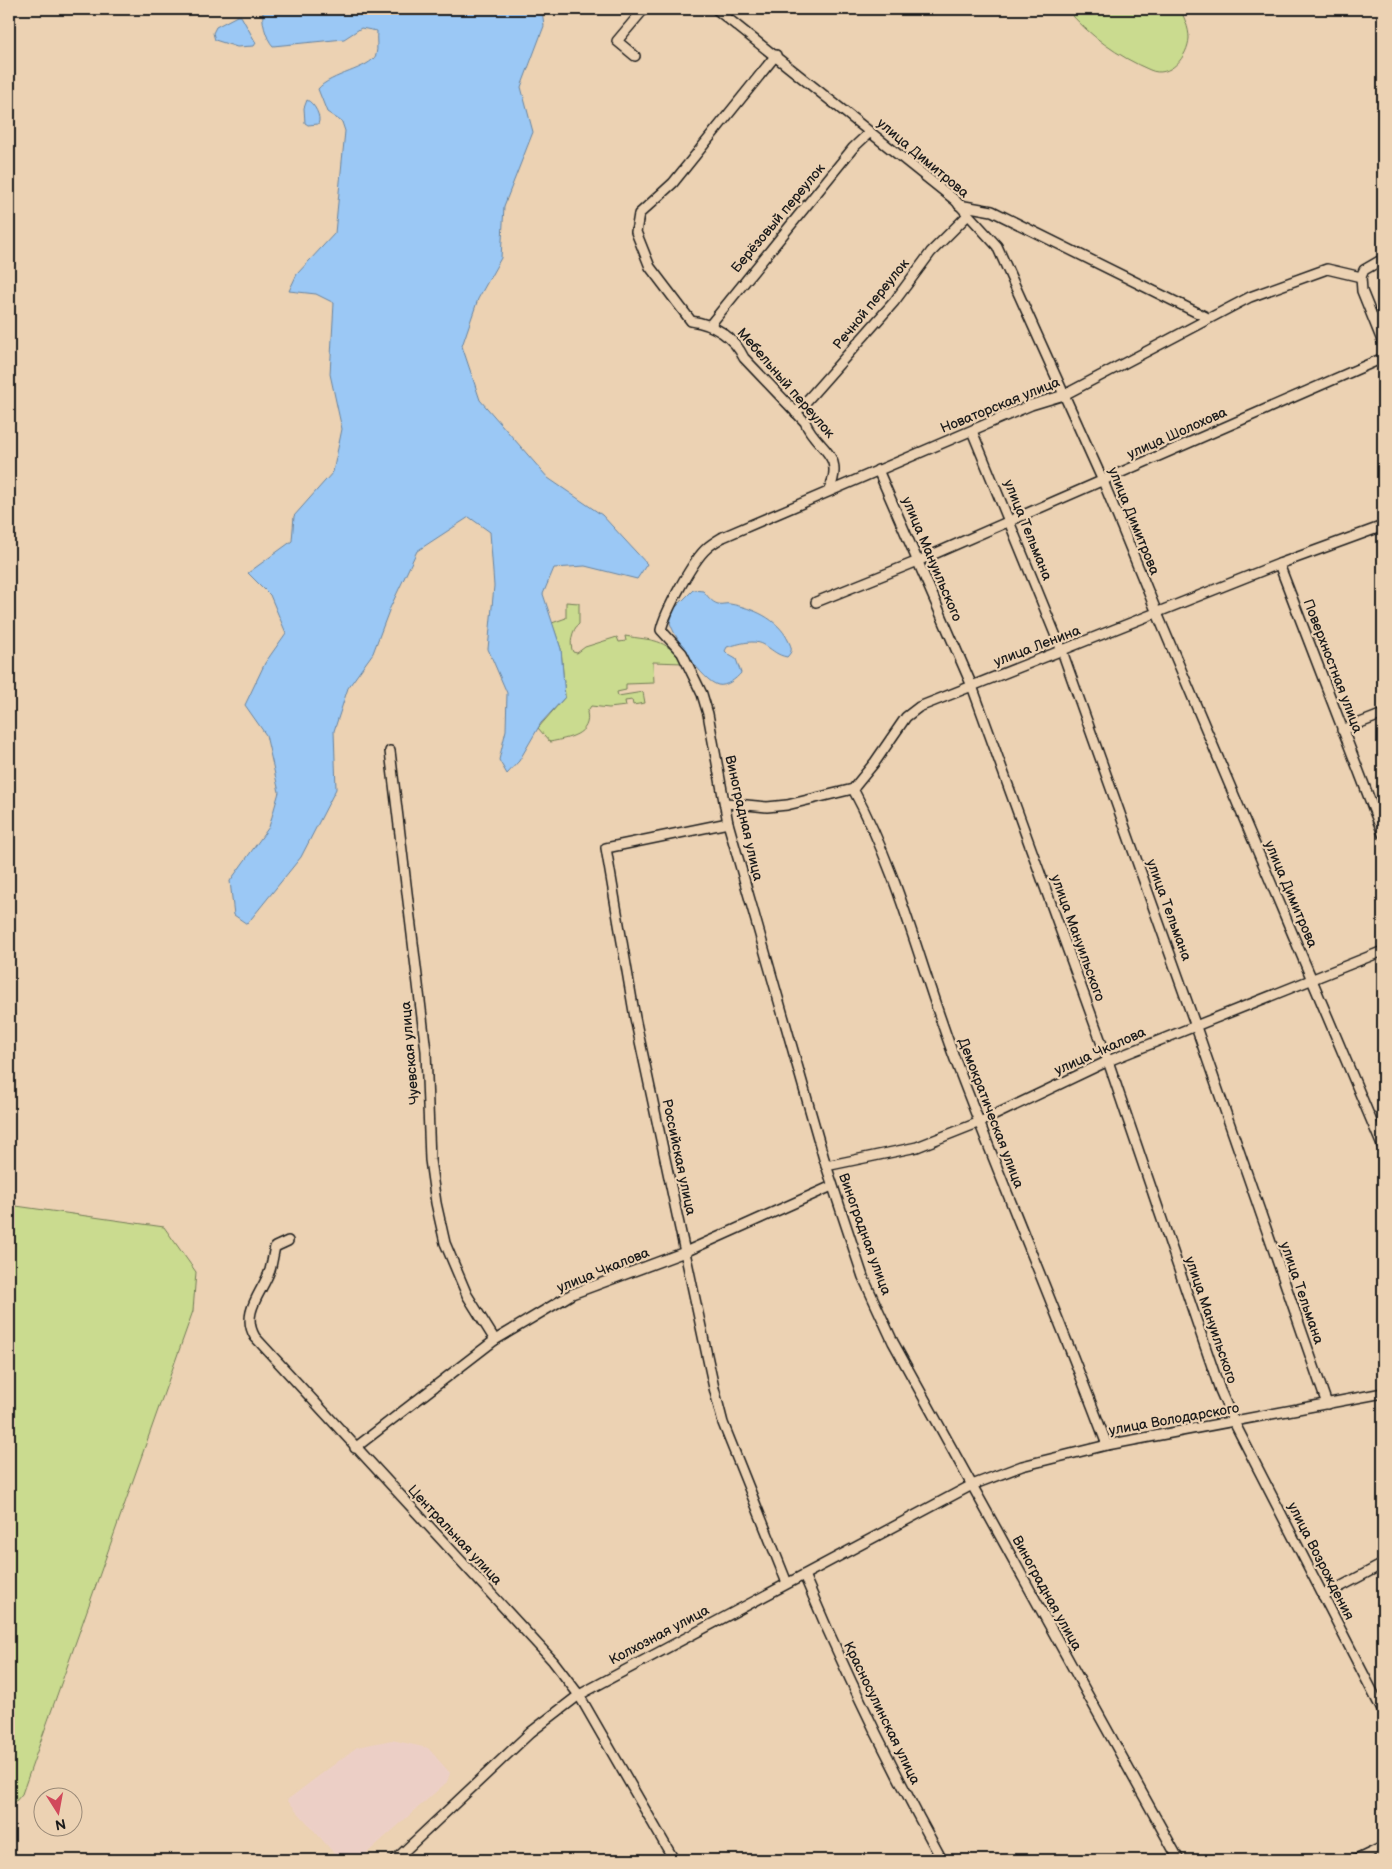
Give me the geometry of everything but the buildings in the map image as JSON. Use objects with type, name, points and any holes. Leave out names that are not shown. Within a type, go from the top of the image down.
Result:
[{"type":"street","points":[[635,56],[617,41],[644,9]]},
{"type":"street","name":"улица Димитрова","points":[[716,9],[776,55],[959,205],[997,246],[1103,480],[1157,613],[1383,1148]]},
{"type":"street","name":"Мебельный переулок","points":[[776,55],[673,183],[639,214],[636,232],[650,267],[691,321],[710,326],[738,345],[744,358],[796,413],[829,454],[836,476],[830,490]]},
{"type":"street","name":"Берёзовый переулок","points":[[710,326],[853,148],[870,132]]},
{"type":"street","points":[[959,205],[992,211],[1208,318]]},
{"type":"street","name":"Речной переулок","points":[[796,413],[894,302],[930,252],[968,215]]},
{"type":"street","points":[[1383,259],[1368,266],[1361,277],[1362,291],[1383,343]]},
{"type":"street","name":"Новаторская улица","points":[[661,630],[663,620],[706,548],[723,537],[1031,404],[1064,395],[1236,303],[1319,271],[1339,270],[1361,277]]},
{"type":"street","name":"улица Шолохова","points":[[816,602],[918,561],[1008,520],[1383,358]]},
{"type":"street","name":"улица Тельмана","points":[[972,431],[1062,651],[1195,1024],[1327,1404]]},
{"type":"street","name":"улица Мануильского","points":[[878,470],[972,686],[1108,1061],[1220,1390],[1234,1422]]},
{"type":"street","name":"улица Ленина","points":[[853,789],[875,762],[906,717],[919,707],[1278,564],[1383,526]]},
{"type":"street","name":"Поверхностная улица","points":[[1278,564],[1383,834]]},
{"type":"street","name":"Виноградная улица","points":[[661,630],[682,653],[702,694],[708,714],[726,803],[728,823],[826,1166],[863,1276],[893,1342],[1179,1860]]},
{"type":"street","points":[[1342,730],[1383,714]]},
{"type":"street","name":"Чуевская улица","points":[[390,751],[426,1051],[430,1160],[436,1203],[446,1243],[467,1295],[495,1340]]},
{"type":"street","points":[[726,803],[767,807],[787,805],[853,789]]},
{"type":"street","name":"Демократическая улица","points":[[853,789],[872,824],[896,884],[953,1053],[1106,1445]]},
{"type":"street","name":"Российская улица","points":[[728,823],[606,848],[634,1018],[714,1388],[724,1423],[787,1583]]},
{"type":"street","name":"улица Чкалова","points":[[826,1166],[917,1146],[980,1122],[1108,1061],[1195,1024],[1383,951]]},
{"type":"street","name":"улица Чкалова","points":[[355,1448],[495,1340],[572,1294],[685,1252],[832,1186]]},
{"type":"street","name":"Центральная улица","points":[[288,1241],[275,1247],[270,1270],[256,1295],[250,1320],[251,1330],[355,1448],[553,1662],[579,1695],[674,1860]]},
{"type":"street","name":"улица Володарского","points":[[972,1485],[1022,1466],[1106,1445],[1383,1393]]},
{"type":"street","name":"улица Возрождения","points":[[1234,1422],[1383,1712]]},
{"type":"street","name":"Колхозная улица","points":[[396,1860],[532,1732],[579,1695],[972,1485]]},
{"type":"street","points":[[1323,1596],[1383,1564]]},
{"type":"street","name":"Красносулинская улица","points":[[804,1575],[841,1664],[893,1770],[942,1860]]},
{"type":"street","points":[[1356,1860],[1383,1847]]},
{"type":"shaded area","points":[[392,1740],[428,1748],[450,1773],[447,1782],[359,1860],[340,1860],[287,1800],[357,1747]]},
{"type":"green space","points":[[1067,9],[1180,9],[1188,30],[1188,45],[1177,64],[1171,69],[1157,72],[1150,70],[1127,59],[1094,36]]},
{"type":"green space","points":[[566,602],[579,603],[579,624],[573,633],[571,641],[573,652],[577,653],[585,647],[617,637],[619,642],[626,641],[625,636],[664,644],[683,663],[653,662],[654,683],[626,684],[626,690],[617,692],[618,696],[643,692],[645,703],[633,705],[632,700],[625,701],[626,706],[609,708],[591,706],[587,712],[588,720],[586,726],[582,731],[571,737],[550,742],[538,728],[565,697],[561,649],[552,623],[566,618]]},
{"type":"green space","points":[[9,1205],[164,1227],[196,1272],[193,1311],[22,1794],[9,1809]]},
{"type":"water","points":[[264,9],[542,9],[544,26],[521,87],[533,132],[504,206],[501,258],[478,299],[462,346],[480,400],[548,478],[602,515],[647,564],[637,579],[585,566],[554,568],[543,594],[561,649],[565,697],[541,723],[519,761],[507,774],[499,760],[506,730],[507,693],[488,649],[494,586],[490,532],[469,517],[417,551],[390,608],[373,653],[348,688],[334,731],[336,789],[301,857],[247,924],[234,915],[230,881],[269,827],[279,792],[266,735],[245,705],[265,663],[286,633],[270,595],[248,573],[292,541],[294,516],[333,472],[342,429],[330,374],[334,303],[316,294],[289,291],[297,274],[335,233],[345,131],[342,122],[327,112],[318,89],[331,79],[372,60],[376,55],[377,47],[377,31],[361,28],[344,39],[273,46],[264,28]]},
{"type":"water","points":[[237,16],[241,16],[256,43],[254,46],[237,47],[215,40],[213,33],[216,27]]},
{"type":"water","points":[[307,100],[317,110],[318,124],[308,125],[305,123],[304,108]]},
{"type":"water","points":[[693,590],[703,591],[716,603],[747,608],[771,620],[784,633],[791,647],[790,653],[787,657],[778,654],[757,642],[747,642],[727,647],[725,651],[736,659],[741,673],[734,680],[724,685],[712,682],[697,668],[677,638],[670,623],[674,609]]}]
